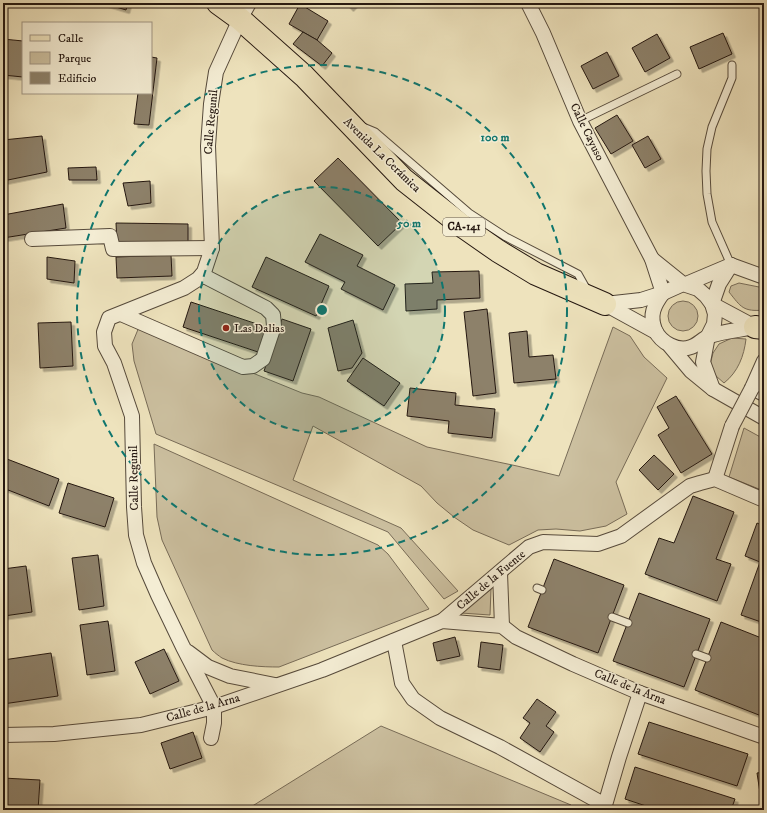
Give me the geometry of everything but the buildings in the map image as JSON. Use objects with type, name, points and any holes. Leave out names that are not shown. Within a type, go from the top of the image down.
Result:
[{"type":"main road","name":"Avenida La Cerámica","points":[[218,3],[245,11],[304,76],[404,180],[465,228],[498,251],[536,274],[598,301]]},
{"type":"street","name":"Calle Cayuso","points":[[528,3],[543,33],[580,121],[652,259]]},
{"type":"street","name":"Calle Regunil","points":[[214,707],[183,647],[144,563],[136,535],[132,416],[114,363],[105,346],[104,332],[109,318],[184,288],[198,279],[204,272],[212,248],[208,154],[211,104],[216,72],[245,11]]},
{"type":"street","points":[[32,239],[110,236],[113,249],[212,248]]},
{"type":"street","points":[[652,259],[663,293]]},
{"type":"street","points":[[652,259],[684,284],[702,292],[712,304],[715,314],[714,324],[708,336],[703,362],[712,389]]},
{"type":"street","points":[[712,304],[719,284],[731,264]]},
{"type":"street","points":[[598,301],[641,300],[663,293],[731,264],[764,277]]},
{"type":"street","points":[[121,314],[243,367],[253,366],[263,359],[274,326],[273,314],[266,308],[202,275]]},
{"type":"street","points":[[663,293],[655,304],[652,312],[656,332],[662,340],[670,346],[691,371],[712,389],[764,418]]},
{"type":"street","points":[[598,301],[656,332]]},
{"type":"street","points":[[712,304],[760,327]]},
{"type":"street","points":[[670,346],[681,348],[691,347],[708,336],[760,327]]},
{"type":"street","points":[[764,361],[758,391],[732,426],[715,479],[764,500]]},
{"type":"street","name":"Calle de la Fuente","points":[[442,621],[529,547],[543,542],[598,544],[621,536],[690,486],[715,479]]},
{"type":"street","points":[[500,573],[502,626]]},
{"type":"street","name":"Calle de la Arna","points":[[3,736],[54,734],[141,725],[214,707],[322,670],[442,621],[502,626],[516,637],[640,693],[764,737]]},
{"type":"street","points":[[394,641],[402,683],[413,699],[440,718],[500,747],[605,808],[619,757],[640,693]]},
{"type":"street","name":"Calle Regunil","points":[[183,647],[208,667],[230,676],[276,685]]},
{"type":"street","points":[[211,738],[214,723],[214,707]]},
{"type":"lane","points":[[731,264],[712,222],[707,194],[706,171],[707,149],[712,127],[732,78],[732,65]]},
{"type":"lane","points":[[580,121],[677,74]]},
{"type":"lane","points":[[612,617],[628,623]]},
{"type":"lane","points":[[696,654],[707,658]]},
{"type":"green space","points":[[739,283],[764,288],[764,310],[751,310],[740,305],[729,292],[731,286]]},
{"type":"green space","points":[[683,301],[694,305],[698,316],[694,327],[683,331],[672,327],[668,316],[672,305]]},
{"type":"green space","points":[[139,327],[302,393],[319,397],[427,447],[559,476],[613,327],[630,336],[644,357],[667,378],[616,482],[627,514],[606,526],[580,531],[556,529],[538,530],[509,545],[473,530],[437,503],[421,486],[313,426],[293,480],[401,528],[458,591],[444,599],[388,532],[156,434],[134,361],[132,344]]},
{"type":"green space","points":[[732,338],[746,339],[742,357],[737,369],[724,383],[716,376],[710,365],[713,353],[719,344]]},
{"type":"green space","points":[[744,428],[764,439],[764,491],[729,477]]},
{"type":"green space","points":[[154,444],[378,545],[388,554],[429,609],[279,667],[243,664],[228,661],[222,658],[212,650],[162,540],[157,517]]},
{"type":"green space","points":[[491,589],[490,615],[461,613]]},
{"type":"green space","points":[[381,726],[571,805],[575,810],[246,810]]},
{"type":"place","name":"Las Dalias","points":[[226,328]]}]
